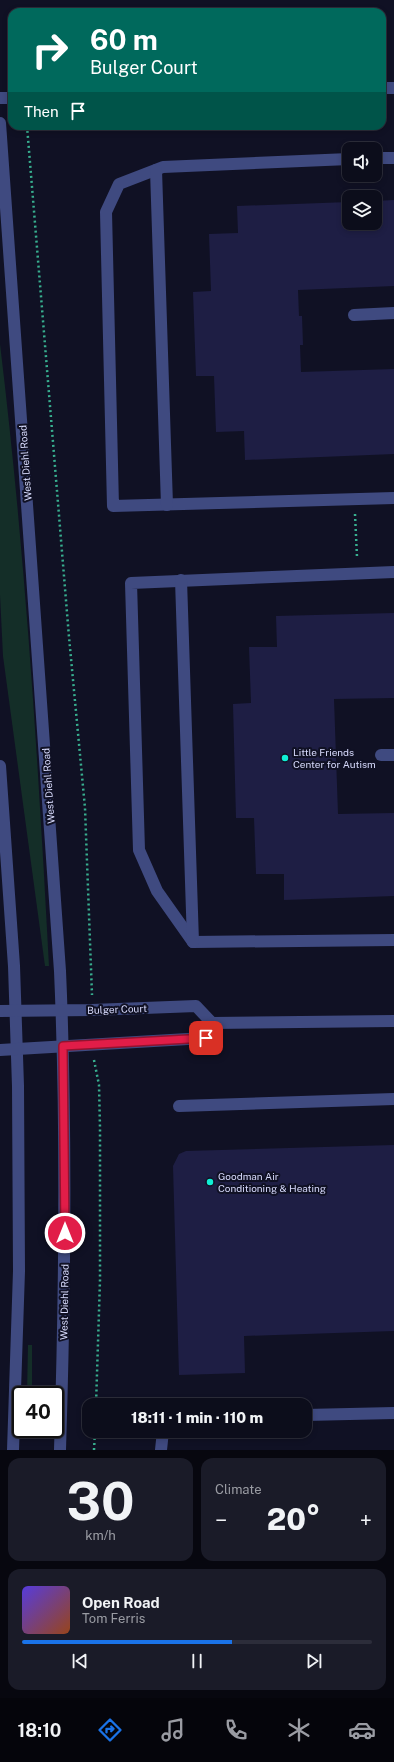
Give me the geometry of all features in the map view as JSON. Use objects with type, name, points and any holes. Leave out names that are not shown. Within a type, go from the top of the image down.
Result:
[{"type":"street","name":"West Diehl Road","points":[[0,123],[55,889],[62,1010],[65,1233],[60,1450]]},
{"type":"street","points":[[382,158],[394,158]]},
{"type":"street","points":[[342,159],[164,168],[119,184],[106,212],[113,506],[394,498]]},
{"type":"street","points":[[156,170],[167,505]]},
{"type":"street","points":[[354,315],[394,313]]},
{"type":"street","points":[[193,942],[157,891],[139,850],[131,582],[394,572]]},
{"type":"street","points":[[181,580],[193,942]]},
{"type":"street","points":[[381,755],[394,754]]},
{"type":"street","points":[[0,766],[14,966],[16,1049],[19,1271],[13,1450]]},
{"type":"street","points":[[193,942],[394,940]]},
{"type":"street","name":"Bulger Court","points":[[0,1011],[196,1006],[212,1023]]},
{"type":"street","points":[[0,1050],[206,1038],[212,1023],[394,1020]]},
{"type":"street","points":[[178,1106],[394,1099]]},
{"type":"street","points":[[312,1415],[394,1413]]},
{"type":"street","points":[[161,1450],[162,1438]]},
{"type":"path","points":[[27,130],[69,637],[85,808],[91,969]]},
{"type":"path","points":[[356,525],[356,545]]},
{"type":"path","points":[[96,1398],[100,1280],[99,1085]]},
{"type":"path","points":[[94,1450],[95,1438]]},
{"type":"green space","points":[[0,344],[24,576],[49,966],[45,966],[3,656],[0,595]]},
{"type":"green space","points":[[28,1345],[32,1345],[32,1386],[27,1386]]},
{"type":"building","points":[[394,200],[394,286],[298,290],[299,316],[302,316],[303,345],[300,345],[301,372],[394,369],[394,454],[245,460],[244,431],[216,432],[214,376],[196,376],[193,292],[211,291],[209,234],[238,233],[237,206],[342,202],[342,230],[382,230],[382,201]]},
{"type":"building","name":"Little Friends Center for Autism","points":[[394,613],[394,698],[334,699],[338,814],[394,813],[394,896],[284,900],[284,874],[256,874],[254,818],[236,818],[233,704],[251,703],[249,647],[277,647],[276,616]]},
{"type":"building","points":[[394,1145],[394,1331],[244,1336],[245,1373],[179,1375],[173,1166],[179,1154],[186,1151]]},
{"type":"place","name":"Little Friends Center for Autism","points":[[285,758]]},
{"type":"place","name":"Goodman Air Conditioning & Heating","points":[[210,1182]]},
{"type":"route","points":[[65,1233],[65,1083],[63,1046],[206,1038]]}]
